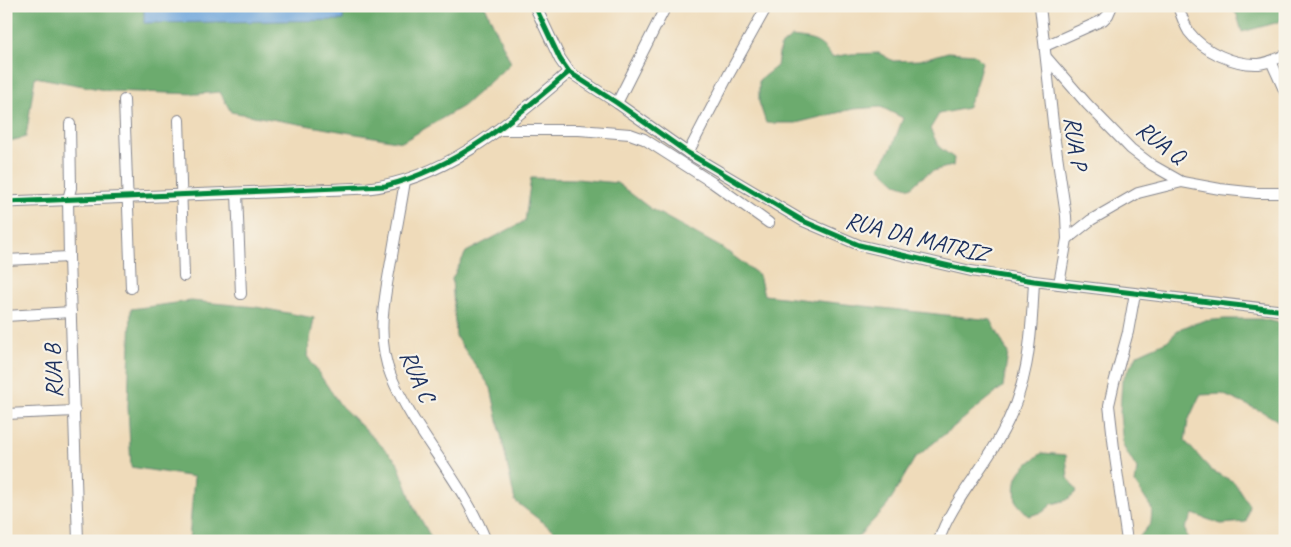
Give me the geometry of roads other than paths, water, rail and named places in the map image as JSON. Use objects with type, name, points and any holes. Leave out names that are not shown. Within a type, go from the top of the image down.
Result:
[{"type":"street","name":"RUA DA MATRIZ","points":[[535,6],[560,59],[569,72],[688,153],[803,220],[859,244],[971,271],[1034,281],[1285,311]]},
{"type":"street","points":[[617,103],[666,6]]},
{"type":"street","points":[[688,153],[767,6]]},
{"type":"street","name":"RUA P","points":[[1040,6],[1054,141],[1066,216],[1067,239],[1059,284]]},
{"type":"street","points":[[1045,46],[1103,20],[1108,15],[1112,6]]},
{"type":"street","points":[[1178,6],[1189,32],[1204,47],[1221,56],[1239,63],[1258,64],[1285,55]]},
{"type":"street","name":"RUA Q","points":[[1046,57],[1087,104],[1131,149],[1152,165],[1182,182],[1257,194],[1285,192]]},
{"type":"street","points":[[1271,61],[1285,92]]},
{"type":"street","points":[[6,202],[368,188],[405,181],[451,160],[499,130],[569,72]]},
{"type":"street","points":[[124,100],[131,288]]},
{"type":"street","points":[[179,120],[184,276]]},
{"type":"street","name":"RUA B","points":[[70,124],[69,257],[78,541]]},
{"type":"street","points":[[499,130],[579,130],[630,134],[644,139],[713,183],[769,224]]},
{"type":"street","name":"RUA C","points":[[405,181],[386,291],[383,318],[383,346],[391,375],[404,402],[468,503],[486,541]]},
{"type":"street","points":[[1067,239],[1091,220],[1138,193],[1182,182]]},
{"type":"street","points":[[237,193],[241,294]]},
{"type":"street","points":[[6,260],[69,257]]},
{"type":"street","points":[[939,541],[948,519],[997,444],[1017,403],[1029,355],[1034,281]]},
{"type":"street","points":[[1127,541],[1110,405],[1128,332],[1135,293]]},
{"type":"street","points":[[6,316],[72,312]]},
{"type":"street","points":[[6,414],[75,411]]},
{"type":"water","points":[[144,6],[343,6],[343,20],[144,23]]}]
